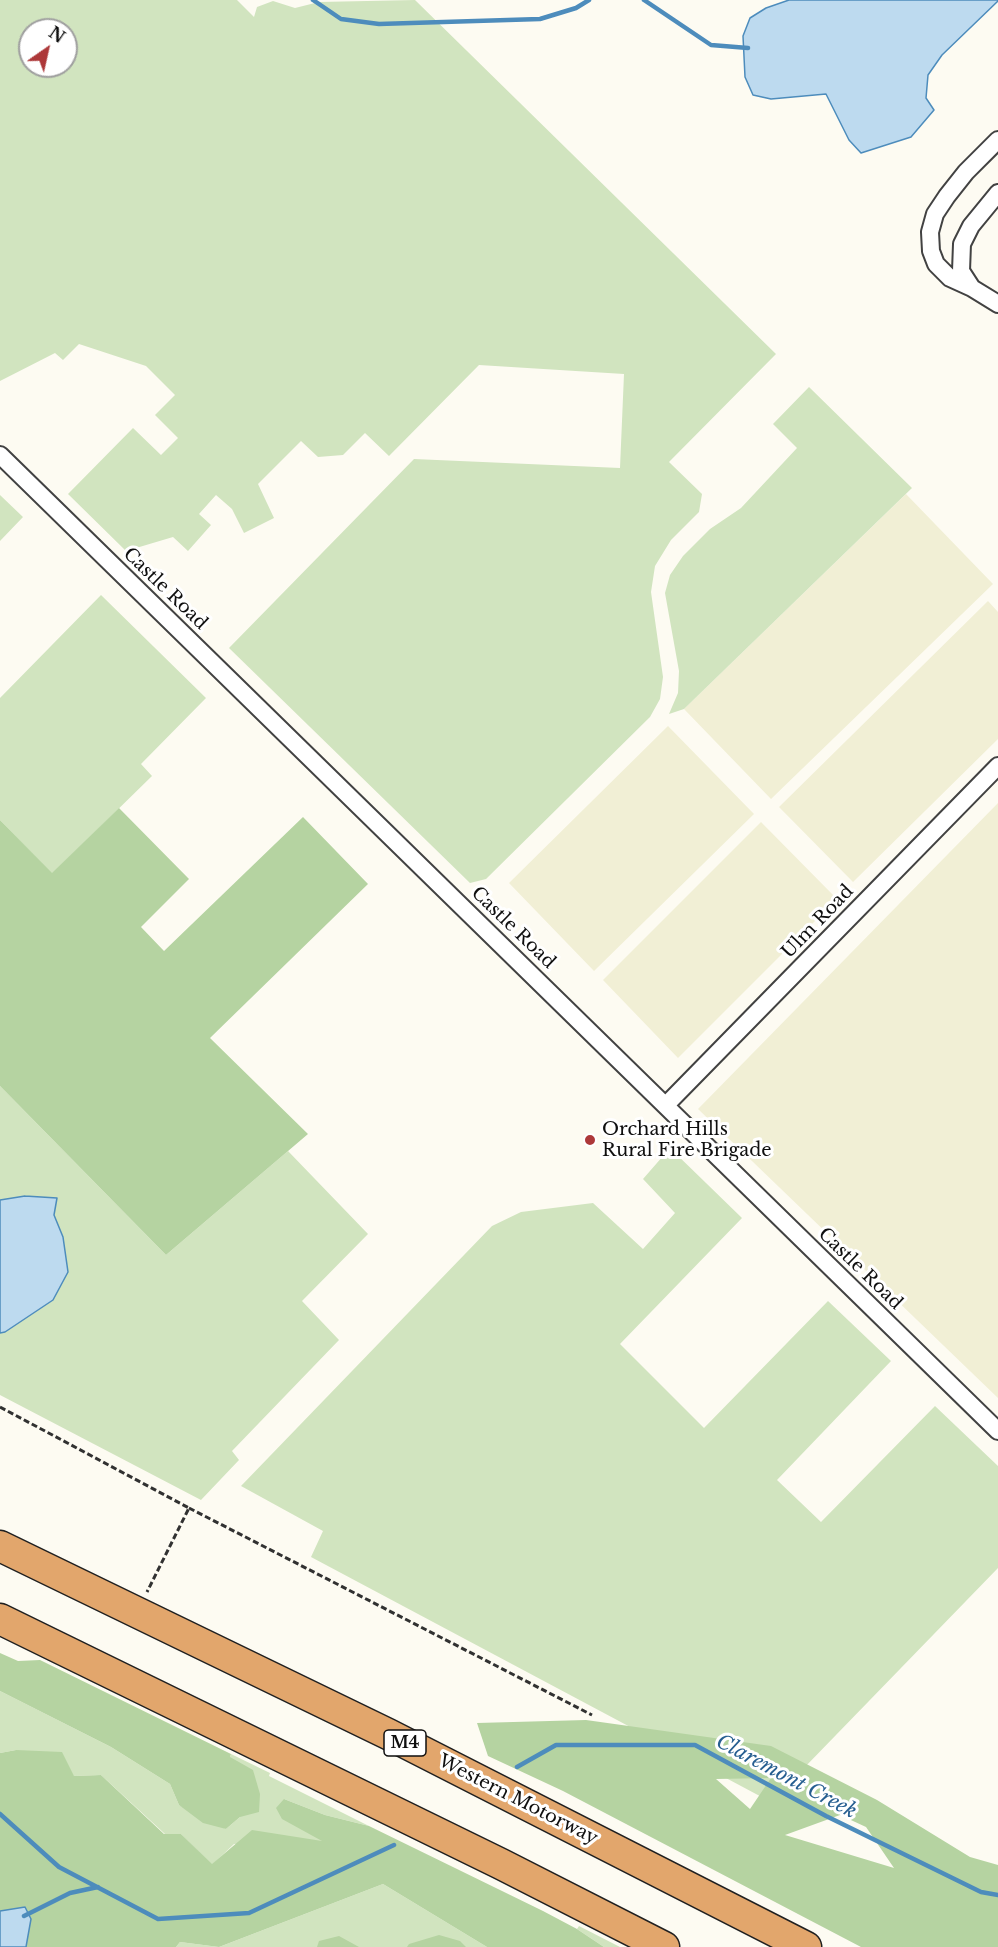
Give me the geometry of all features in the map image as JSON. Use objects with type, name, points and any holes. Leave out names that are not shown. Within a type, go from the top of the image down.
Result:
[{"type":"highway","name":"Western Motorway","points":[[0,1546],[398,1739],[806,1947]]},
{"type":"highway","points":[[0,1619],[448,1838],[664,1947]]},
{"type":"street","points":[[998,140],[966,172],[947,196],[935,214],[930,232],[931,251],[936,264],[950,278],[998,304]]},
{"type":"street","points":[[972,288],[961,271],[962,244],[971,226],[998,193]]},
{"type":"street","name":"Castle Road","points":[[0,455],[998,1431]]},
{"type":"street","name":"Ulm Road","points":[[666,1105],[998,766]]},
{"type":"path","points":[[0,1407],[189,1508],[592,1715]]},
{"type":"path","points":[[137,1612],[189,1508]]},
{"type":"shaded area","points":[[906,494],[993,584],[771,799],[684,709]]},
{"type":"shaded area","points":[[988,601],[998,612],[998,739],[853,882],[779,807]]},
{"type":"shaded area","points":[[668,726],[754,814],[594,971],[509,883]]},
{"type":"shaded area","points":[[998,803],[998,1398],[698,1109]]},
{"type":"shaded area","points":[[761,822],[837,899],[678,1058],[603,980]]},
{"type":"green space","points":[[0,0],[237,0],[254,17],[257,7],[273,1],[295,8],[319,2],[415,0],[776,354],[669,462],[702,494],[699,512],[671,540],[655,566],[651,592],[663,677],[660,699],[650,717],[486,879],[470,883],[229,648],[414,459],[620,468],[624,374],[479,365],[389,456],[365,433],[343,455],[318,457],[301,441],[258,484],[274,518],[244,533],[232,509],[216,495],[199,514],[211,525],[188,551],[173,537],[126,551],[68,494],[133,428],[161,455],[178,438],[155,415],[175,395],[146,366],[79,344],[63,360],[55,353],[0,381]]},
{"type":"green space","points":[[809,387],[912,488],[684,709],[669,714],[678,693],[679,671],[665,593],[670,575],[683,556],[710,529],[741,508],[797,448],[773,424]]},
{"type":"green space","points":[[0,495],[23,517],[0,541]]},
{"type":"green space","points":[[101,595],[206,698],[141,764],[152,776],[52,874],[0,820],[0,698]]},
{"type":"green space","points":[[119,808],[189,879],[141,927],[164,951],[303,817],[368,884],[210,1038],[308,1134],[166,1255],[0,1086],[0,820],[52,873]]},
{"type":"green space","points":[[0,1086],[166,1255],[288,1151],[368,1234],[302,1301],[339,1340],[232,1451],[239,1460],[201,1500],[0,1395],[0,1333],[53,1300],[63,1237],[53,1215],[25,1196],[0,1200]]},
{"type":"green space","points":[[670,1148],[742,1218],[620,1344],[704,1428],[828,1301],[891,1361],[777,1480],[821,1522],[935,1406],[998,1466],[998,1568],[771,1802],[311,1557],[323,1531],[241,1486],[492,1226],[521,1212],[593,1203],[643,1249],[675,1213],[643,1179]]},
{"type":"green space","points":[[0,1653],[18,1661],[40,1660],[231,1754],[230,1757],[253,1770],[260,1794],[259,1812],[240,1817],[226,1829],[203,1823],[179,1805],[170,1784],[111,1747],[0,1691]]},
{"type":"green space","points":[[0,1691],[111,1747],[170,1784],[179,1805],[226,1829],[240,1817],[231,1754],[270,1773],[269,1776],[369,1826],[325,1815],[284,1799],[324,1841],[234,1844],[212,1865],[181,1834],[165,1834],[101,1775],[74,1776],[16,1750],[0,1753]]},
{"type":"green space","points":[[586,1720],[771,1746],[877,1800],[970,1857],[998,1865],[998,1947],[861,1947],[563,1791],[488,1756],[477,1723]],"holes":[[[771,1778],[750,1809],[716,1779]],[[840,1815],[866,1827],[894,1868],[785,1835]]]},
{"type":"green space","points":[[16,1750],[62,1752],[74,1776],[101,1775],[164,1834],[181,1834],[212,1864],[252,1830],[322,1841],[282,1819],[276,1808],[284,1799],[325,1815],[369,1826],[543,1911],[604,1947],[487,1947],[383,1884],[219,1947],[180,1942],[176,1947],[0,1947],[0,1753]]},
{"type":"green space","points":[[383,1884],[487,1947],[219,1947]]},
{"type":"green space","points":[[579,1926],[620,1947],[604,1947],[577,1929]]},
{"type":"green space","points":[[439,1935],[460,1941],[466,1947],[407,1947],[409,1944]]},
{"type":"green space","points":[[339,1936],[359,1947],[317,1947],[319,1941]]},
{"type":"green space","points":[[180,1942],[219,1947],[176,1947]]},
{"type":"water","points":[[789,0],[998,1],[942,55],[928,75],[926,98],[934,110],[911,137],[861,153],[849,140],[826,94],[771,99],[753,95],[745,77],[743,36],[750,18],[766,8]]},
{"type":"water","points":[[25,1196],[57,1198],[54,1215],[63,1237],[68,1272],[53,1300],[0,1333],[0,1200]]},
{"type":"water","points":[[25,1907],[31,1919],[26,1947],[0,1947],[0,1911]]},
{"type":"waterway","points":[[313,0],[341,19],[379,24],[540,19],[576,8],[589,0]]},
{"type":"waterway","points":[[644,0],[711,45],[748,48]]},
{"type":"waterway","name":"Claremont Creek","points":[[517,1767],[556,1745],[695,1745],[826,1816],[981,1892],[998,1895]]},
{"type":"waterway","name":"Claremont Creek","points":[[0,1814],[59,1867],[158,1919],[249,1913],[394,1845]]},
{"type":"waterway","points":[[24,1916],[70,1893],[98,1887]]},
{"type":"place","name":"Orchard Hills Rural Fire Brigade","points":[[590,1140]]}]
